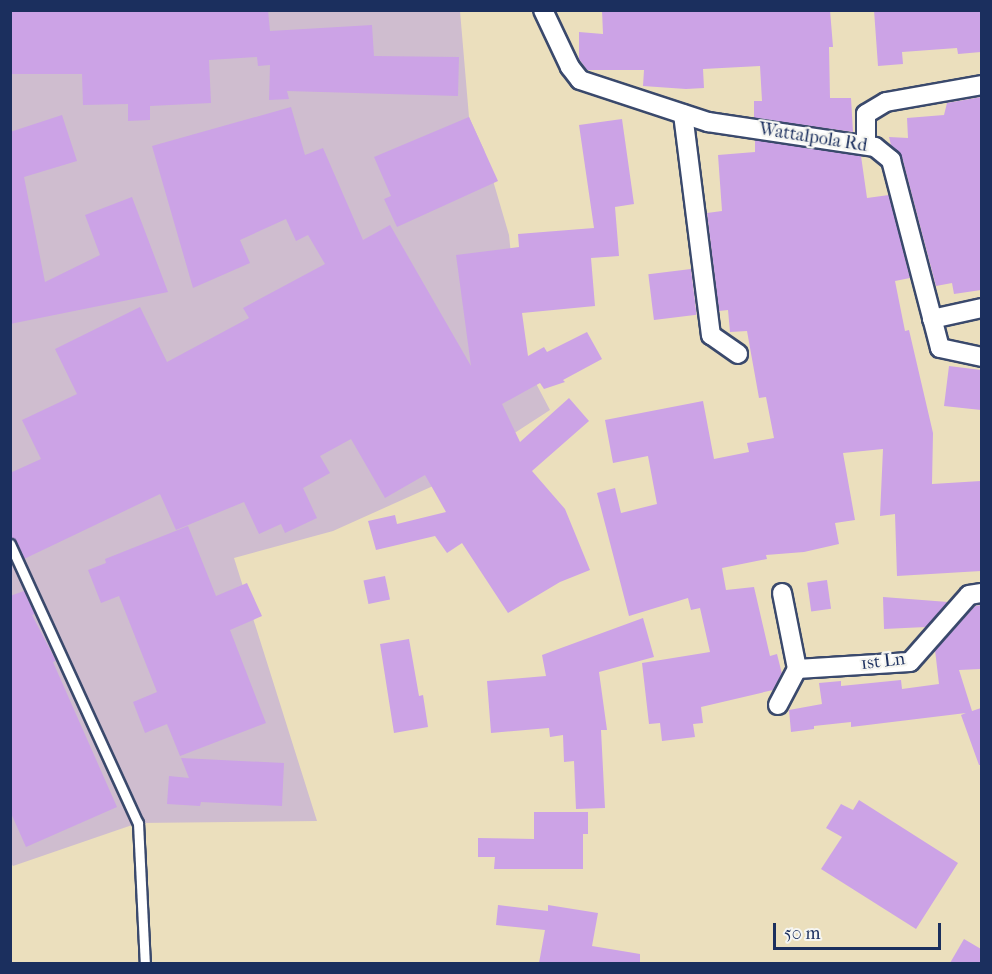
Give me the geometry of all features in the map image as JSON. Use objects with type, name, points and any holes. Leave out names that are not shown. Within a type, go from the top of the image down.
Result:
[{"type":"street","name":"Wattalpola Rd","points":[[543,10],[570,67],[580,80],[708,122],[875,147],[891,160],[940,348],[981,357]]},
{"type":"street","points":[[866,145],[866,114],[886,102],[981,86]]},
{"type":"street","points":[[683,114],[711,335],[738,354]]},
{"type":"street","points":[[932,319],[981,308]]},
{"type":"street","points":[[778,705],[797,669],[782,593]]},
{"type":"street","name":"1st Ln","points":[[797,669],[910,662],[969,595],[981,593]]},
{"type":"lane","points":[[10,544],[138,823],[145,963]]},
{"type":"shaded area","points":[[10,11],[460,11],[469,117],[484,150],[509,235],[521,355],[550,410],[433,486],[333,531],[234,558],[317,821],[138,823],[13,866],[11,863]]},
{"type":"building","points":[[10,10],[268,10],[270,31],[372,25],[374,56],[459,57],[458,96],[287,91],[289,99],[269,100],[270,65],[258,66],[257,57],[209,60],[211,103],[150,106],[150,120],[128,121],[128,104],[83,105],[82,74],[10,74]]},
{"type":"building","points":[[602,10],[830,10],[833,47],[829,47],[830,98],[851,98],[853,132],[754,118],[754,101],[762,101],[760,66],[703,69],[704,88],[686,89],[643,86],[644,70],[587,70],[579,59],[579,32],[603,34]]},
{"type":"building","points":[[874,10],[981,10],[981,52],[958,54],[957,48],[902,52],[903,64],[878,66]]},
{"type":"building","points":[[981,97],[981,290],[954,294],[952,283],[936,286],[902,157],[891,145],[889,137],[908,138],[907,118],[944,115],[947,103]]},
{"type":"building","points":[[291,107],[305,155],[323,148],[363,240],[390,225],[471,366],[456,255],[519,247],[518,234],[594,228],[579,125],[622,119],[634,204],[615,207],[619,256],[591,258],[595,306],[522,313],[528,356],[544,347],[547,352],[587,332],[602,359],[563,380],[565,382],[544,389],[540,383],[502,404],[520,442],[569,398],[589,421],[532,471],[565,509],[590,570],[560,582],[508,613],[462,543],[447,553],[435,536],[376,550],[368,521],[395,515],[397,524],[446,512],[425,475],[385,498],[351,439],[320,456],[330,473],[303,488],[317,518],[285,533],[281,524],[259,534],[244,502],[176,530],[160,494],[24,559],[16,541],[10,537],[10,473],[41,459],[22,420],[77,394],[55,349],[140,307],[167,362],[249,318],[243,308],[325,264],[308,235],[296,241],[286,219],[240,240],[250,263],[193,288],[152,146]]},
{"type":"building","points":[[62,115],[77,161],[24,177],[45,282],[100,255],[85,215],[132,197],[168,292],[10,324],[10,132]]},
{"type":"building","points":[[469,117],[498,181],[397,227],[384,199],[391,196],[374,157]]},
{"type":"building","points":[[755,140],[861,156],[867,198],[889,195],[910,278],[895,281],[905,331],[909,330],[933,433],[932,484],[981,481],[981,571],[897,576],[895,514],[880,516],[883,449],[843,453],[855,520],[835,523],[839,544],[804,552],[766,555],[767,559],[722,568],[726,590],[754,587],[770,656],[777,654],[782,674],[773,690],[701,707],[703,723],[693,724],[695,737],[662,741],[660,723],[649,724],[642,663],[710,652],[700,608],[691,610],[688,598],[629,616],[597,493],[615,488],[621,513],[657,504],[648,456],[613,463],[605,420],[703,401],[714,459],[749,452],[747,443],[774,438],[766,397],[759,398],[747,331],[730,332],[728,310],[719,311],[707,213],[722,211],[718,155],[755,152]]},
{"type":"building","points":[[691,269],[697,315],[654,320],[648,274]]},
{"type":"building","points":[[949,366],[981,370],[981,410],[944,406]]},
{"type":"building","points":[[188,526],[216,596],[247,583],[262,616],[230,630],[266,723],[180,756],[167,724],[145,733],[133,702],[157,692],[119,596],[101,603],[88,570],[106,563],[105,559]]},
{"type":"building","points":[[385,576],[390,599],[368,604],[363,581]]},
{"type":"building","points":[[827,580],[831,609],[811,612],[807,583]]},
{"type":"building","points":[[24,591],[35,614],[32,615],[56,661],[53,662],[117,807],[26,847],[10,811],[10,596]]},
{"type":"building","points":[[883,597],[948,602],[926,627],[884,629]]},
{"type":"building","points":[[981,605],[981,669],[959,670],[972,711],[981,708],[981,765],[979,765],[961,715],[966,713],[851,727],[851,722],[814,726],[814,729],[791,732],[789,710],[822,704],[819,683],[841,681],[841,686],[901,680],[902,689],[939,684],[935,650],[975,606]]},
{"type":"building","points":[[643,618],[654,657],[599,672],[607,730],[601,730],[605,808],[576,809],[574,761],[564,762],[563,735],[550,737],[549,728],[491,733],[487,681],[546,676],[542,655]]},
{"type":"building","points":[[409,639],[419,696],[423,695],[428,727],[394,733],[380,644]]},
{"type":"building","points":[[181,758],[284,763],[282,806],[201,802],[200,806],[167,804],[169,776],[189,778]]},
{"type":"building","points":[[859,800],[958,863],[916,929],[821,869],[842,837],[826,828],[841,804],[853,810]]},
{"type":"building","points":[[534,812],[588,812],[588,834],[583,834],[583,869],[494,869],[495,857],[478,857],[478,838],[534,839]]},
{"type":"building","points":[[498,905],[548,911],[548,905],[598,913],[592,946],[640,954],[640,963],[539,963],[545,930],[496,925]]},
{"type":"building","points":[[964,939],[981,949],[981,963],[950,963]]}]
